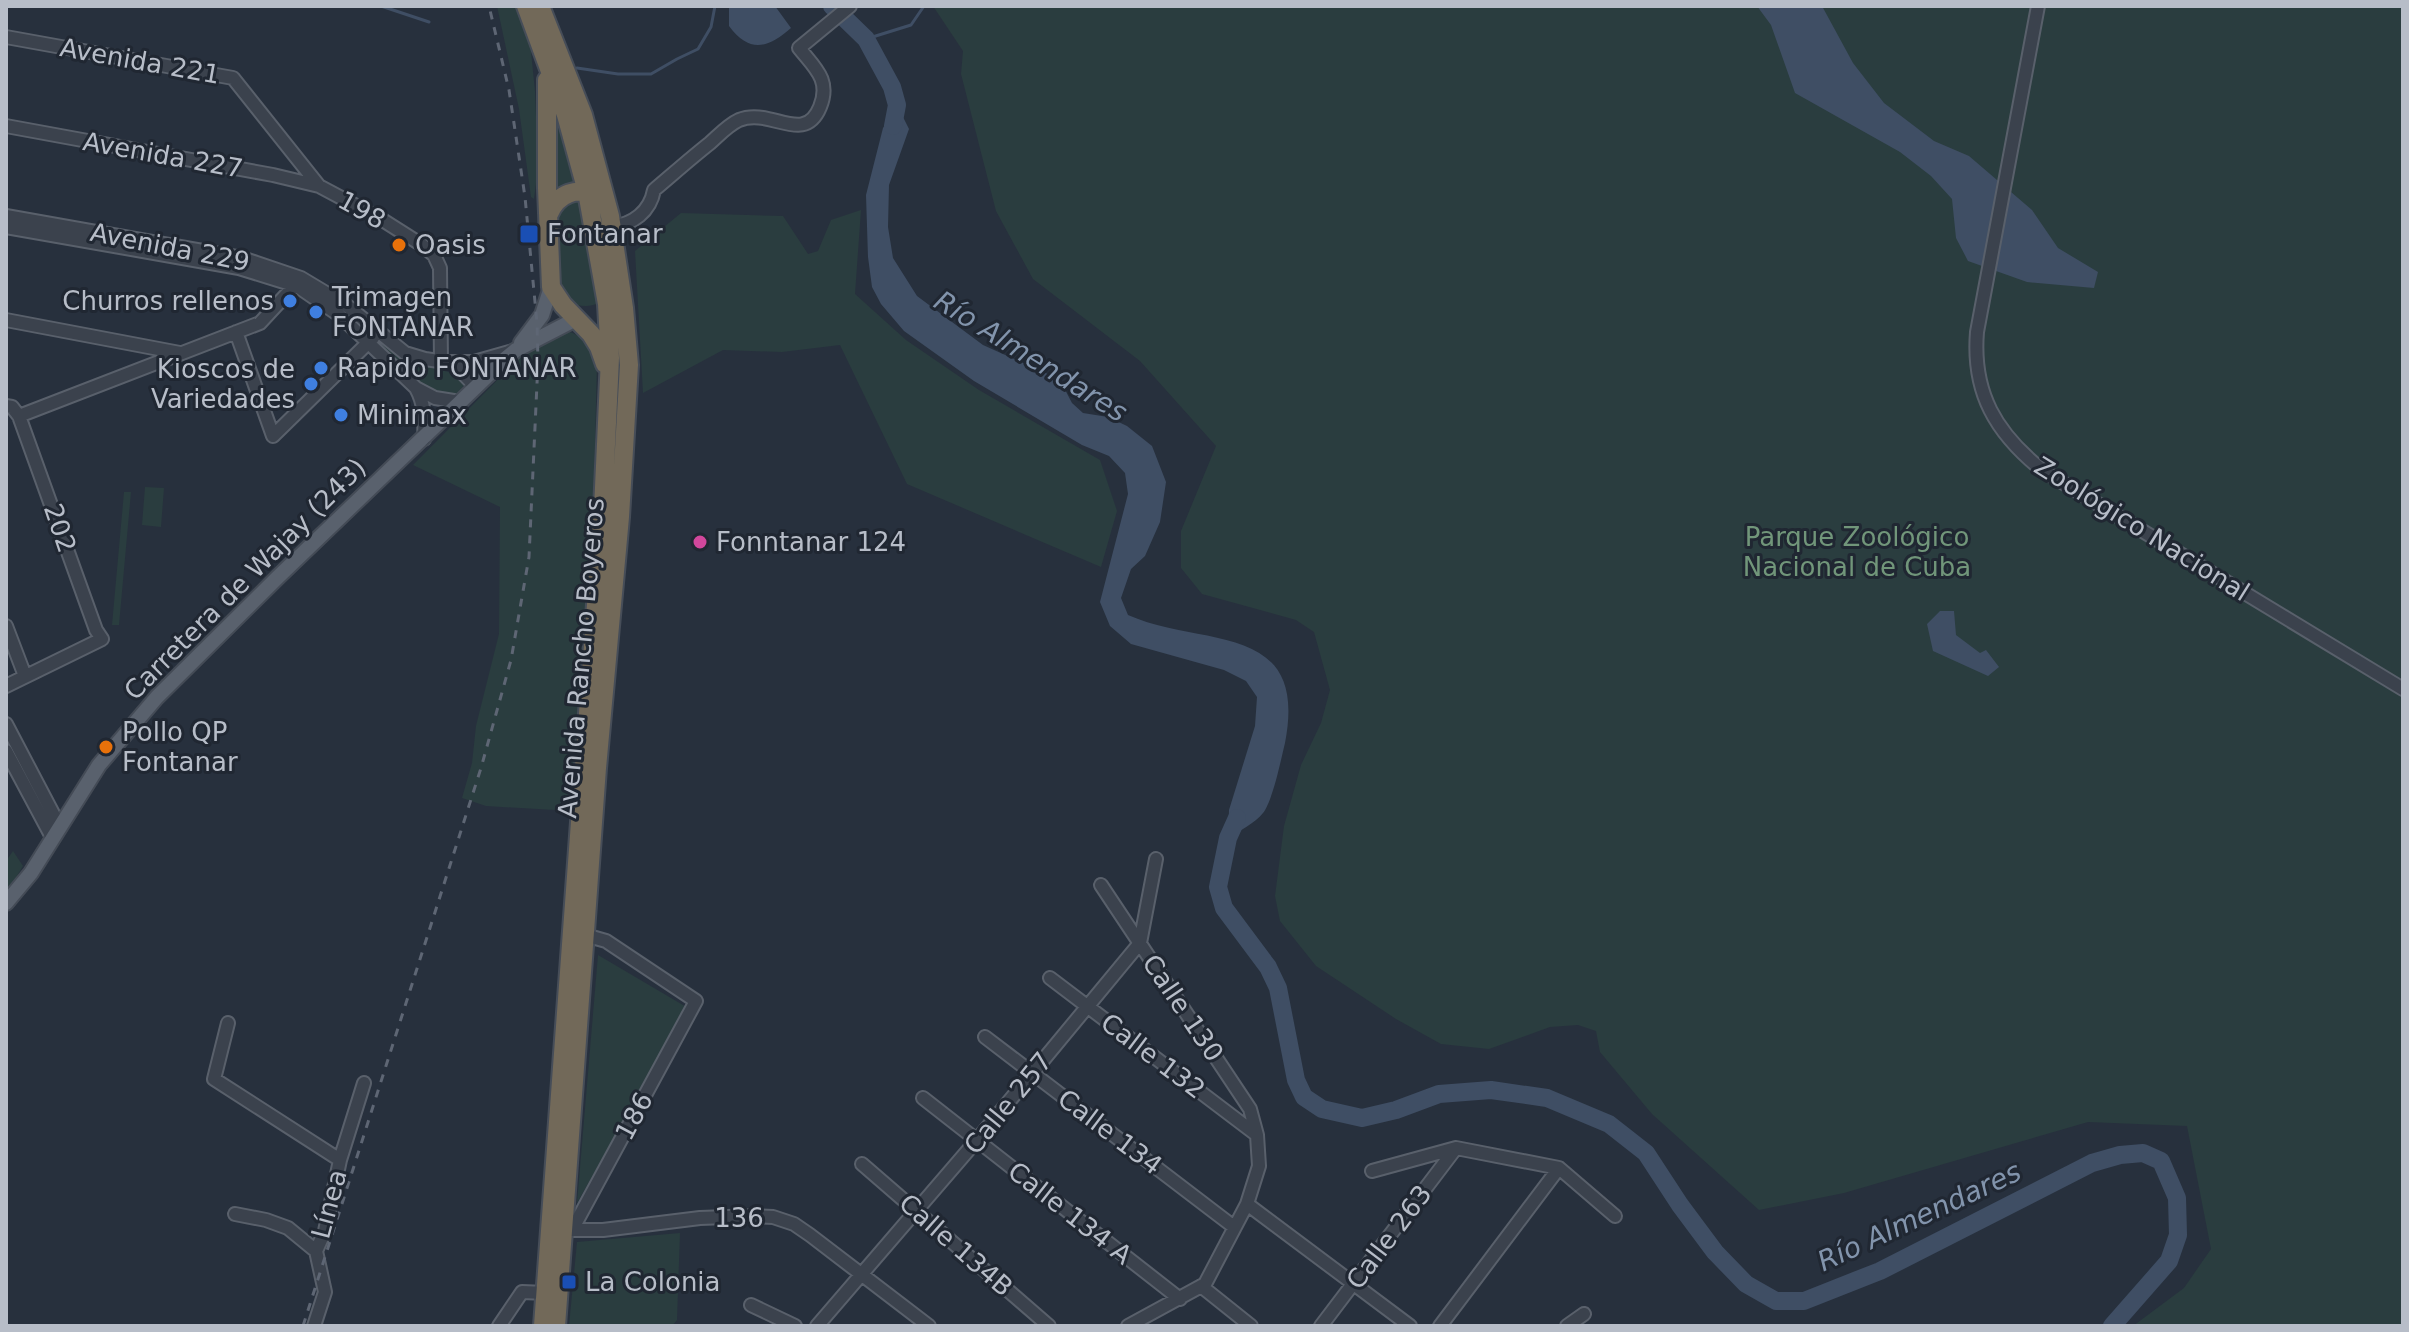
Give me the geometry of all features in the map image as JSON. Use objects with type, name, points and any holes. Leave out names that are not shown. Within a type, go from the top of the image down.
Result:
[{"type":"highway","name":"Avenida Rancho Boyeros","points":[[526,6],[566,115],[587,192],[610,335],[603,509],[543,1326]]},
{"type":"highway","name":"Avenida Rancho Boyeros","points":[[540,6],[583,115],[611,221],[629,365],[585,935],[568,1230],[556,1326]]},
{"type":"highway","points":[[540,42],[548,94],[547,188],[551,287],[599,347],[609,386]]},
{"type":"highway","points":[[549,214],[555,202],[565,194],[587,192],[597,197],[611,221]]},
{"type":"highway","points":[[576,319],[607,304],[620,285]]},
{"type":"main road","name":"Carretera de Wajay (243)","points":[[6,903],[31,873],[99,765],[157,697],[516,350],[542,315],[551,287]]},
{"type":"main road","name":"Carretera de Wajay (243)","points":[[516,350],[576,319]]},
{"type":"street","points":[[611,221],[628,225],[652,202],[654,190],[734,123],[752,116],[763,116],[794,126],[803,126],[812,121],[822,102],[822,77],[799,48],[850,6]]},
{"type":"street","name":"Zoológico Nacional","points":[[2038,6],[1975,352],[1978,378],[1992,413],[2005,437],[2042,470],[2403,689]]},
{"type":"street","name":"Avenida 221","points":[[6,37],[233,78],[319,186]]},
{"type":"street","name":"Avenida 227","points":[[6,126],[319,186]]},
{"type":"street","name":"198","points":[[319,186],[381,219],[434,255],[440,268],[447,362]]},
{"type":"street","name":"Avenida 229","points":[[6,216],[242,258],[346,305],[405,353],[447,362],[474,362],[516,350]]},
{"type":"street","name":"Avenida 229","points":[[6,227],[239,268],[299,282],[339,315],[416,388],[435,398],[460,402]]},
{"type":"street","points":[[6,406],[12,407],[19,416],[260,323],[299,282]]},
{"type":"street","points":[[6,320],[182,353]]},
{"type":"street","points":[[236,332],[273,436],[378,333]]},
{"type":"street","points":[[447,362],[476,387]]},
{"type":"street","points":[[416,388],[422,399],[424,439]]},
{"type":"street","name":"202","points":[[19,416],[96,630],[102,639],[25,676]]},
{"type":"street","points":[[6,626],[25,676],[6,686]]},
{"type":"street","points":[[6,724],[56,833]]},
{"type":"street","points":[[6,751],[56,833]]},
{"type":"street","name":"Calle 257","points":[[817,1326],[917,1212],[1140,943],[1156,859]]},
{"type":"street","name":"Calle 130","points":[[1101,885],[1250,1109],[1257,1135]]},
{"type":"street","name":"186","points":[[568,1230],[696,1001],[606,941],[585,935]]},
{"type":"street","name":"Calle 132","points":[[1050,978],[1257,1135]]},
{"type":"street","points":[[228,1023],[214,1079],[340,1160]]},
{"type":"street","name":"Calle 134","points":[[985,1037],[1234,1227]]},
{"type":"street","name":"Línea","points":[[314,1326],[325,1292],[316,1251],[325,1231],[340,1160],[364,1083]]},
{"type":"street","name":"Calle 134 A","points":[[923,1098],[1180,1299]]},
{"type":"street","points":[[1128,1326],[1205,1284],[1247,1204],[1259,1166],[1257,1135]]},
{"type":"street","points":[[1372,1171],[1456,1148],[1559,1168],[1615,1216]]},
{"type":"street","name":"Calle 263","points":[[1321,1326],[1456,1148]]},
{"type":"street","name":"Calle 134B","points":[[862,1164],[1049,1326]]},
{"type":"street","points":[[1440,1326],[1559,1168]]},
{"type":"street","points":[[1247,1204],[1410,1326]]},
{"type":"street","points":[[235,1214],[288,1228],[316,1251]]},
{"type":"street","name":"136","points":[[568,1230],[603,1230],[700,1218],[773,1217],[794,1224],[929,1326]]},
{"type":"street","points":[[1201,1286],[1251,1326]]},
{"type":"street","points":[[499,1326],[522,1292],[546,1293]]},
{"type":"street","points":[[751,1305],[795,1326]]},
{"type":"street","points":[[1567,1326],[1584,1314]]},
{"type":"green space","points":[[497,6],[517,6],[530,42],[538,168],[534,199],[531,197],[519,109]]},
{"type":"green space","name":"Parque Zoológico Nacional de Cuba","points":[[933,6],[2403,6],[2403,1326],[2133,1326],[2184,1288],[2211,1249],[2187,1126],[2088,1122],[1844,1193],[1759,1210],[1652,1114],[1600,1052],[1596,1031],[1578,1025],[1550,1027],[1489,1049],[1441,1044],[1396,1019],[1316,966],[1280,921],[1275,896],[1284,826],[1301,765],[1321,723],[1330,690],[1314,632],[1296,620],[1202,594],[1181,568],[1181,531],[1216,446],[1140,361],[1033,279],[996,211],[961,74],[963,51]]},
{"type":"green space","points":[[557,118],[561,118],[581,182],[557,193],[555,123]]},
{"type":"green space","points":[[581,198],[601,302],[587,306],[570,300],[560,281],[559,215],[567,203]]},
{"type":"green space","points":[[861,210],[855,294],[906,340],[979,390],[1100,460],[1117,511],[1101,567],[907,484],[840,345],[782,352],[723,350],[643,393],[635,251],[681,213],[783,216],[808,254],[818,251],[831,220]]},
{"type":"green space","points":[[566,331],[586,342],[597,363],[593,526],[572,811],[486,806],[462,798],[499,634],[500,507],[413,465],[525,352]]},
{"type":"green space","points":[[383,344],[409,361],[459,375],[465,383],[457,394],[446,397],[434,394],[410,376]]},
{"type":"green space","points":[[145,487],[164,488],[161,527],[142,525]]},
{"type":"green space","points":[[124,492],[131,492],[119,625],[112,625]]},
{"type":"green space","points":[[13,851],[23,866],[6,889],[6,861]]},
{"type":"green space","points":[[598,955],[688,1008],[577,1203]]},
{"type":"green space","points":[[680,1233],[677,1320],[672,1326],[569,1326],[577,1242]]},
{"type":"water","points":[[729,6],[775,6],[791,28],[767,44],[752,44],[744,41],[729,26]]},
{"type":"water","points":[[1757,6],[1822,6],[1853,63],[1884,103],[1934,141],[1969,156],[2032,210],[2058,248],[2098,272],[2094,288],[2027,282],[1968,261],[1956,238],[1952,199],[1931,176],[1900,152],[1795,93],[1771,25]]},
{"type":"water","points":[[897,105],[909,129],[889,185],[888,227],[893,258],[917,296],[983,345],[1050,375],[1062,384],[1072,403],[1083,413],[1108,417],[1127,426],[1152,446],[1166,482],[1160,522],[1145,556],[1131,569],[1121,598],[1128,615],[1243,645],[1265,657],[1281,676],[1288,704],[1285,743],[1273,789],[1260,817],[1228,838],[1229,810],[1255,726],[1257,697],[1246,681],[1224,670],[1131,644],[1110,626],[1100,602],[1128,494],[1125,473],[1109,456],[1082,445],[974,381],[904,331],[881,304],[872,287],[866,195],[883,128]]},
{"type":"water","points":[[1940,611],[1954,611],[1956,635],[1980,653],[1986,650],[1999,667],[1988,676],[1933,651],[1927,624]]},
{"type":"waterway","points":[[381,6],[429,22]]},
{"type":"waterway","points":[[577,68],[618,74],[651,74],[698,49],[711,27],[715,6]]},
{"type":"waterway","name":"Río Almendares","points":[[832,6],[866,39],[892,87],[897,105],[893,126]]},
{"type":"waterway","points":[[866,39],[911,25],[924,6]]},
{"type":"waterway","name":"Río Almendares","points":[[1237,818],[1228,838],[1218,887],[1224,908],[1268,967],[1278,988],[1296,1080],[1304,1097],[1322,1109],[1362,1118],[1396,1110],[1439,1094],[1491,1090],[1547,1098],[1609,1124],[1646,1153],[1715,1252],[1746,1284],[1776,1301],[1804,1301],[1880,1271],[2092,1163],[2120,1155],[2143,1153],[2161,1161],[2177,1198],[2178,1235],[2169,1261],[2112,1326]]},
{"type":"railway","points":[[303,1326],[481,768],[511,660],[529,557],[537,323],[525,197],[509,90],[489,6]]},
{"type":"place","name":"Fontanar","points":[[529,234]]},
{"type":"place","name":"Oasis","points":[[399,245]]},
{"type":"place","name":"Churros rellenos","points":[[290,301]]},
{"type":"place","name":"Trimagen FONTANAR","points":[[316,312]]},
{"type":"place","name":"Rapido FONTANAR","points":[[321,368]]},
{"type":"place","name":"Kioscos de Variedades","points":[[311,384]]},
{"type":"place","name":"Minimax","points":[[341,415]]},
{"type":"place","name":"Fonntanar 124","points":[[700,542]]},
{"type":"place","name":"Pollo QP Fontanar","points":[[106,747]]},
{"type":"place","name":"La Colonia","points":[[569,1282]]}]
